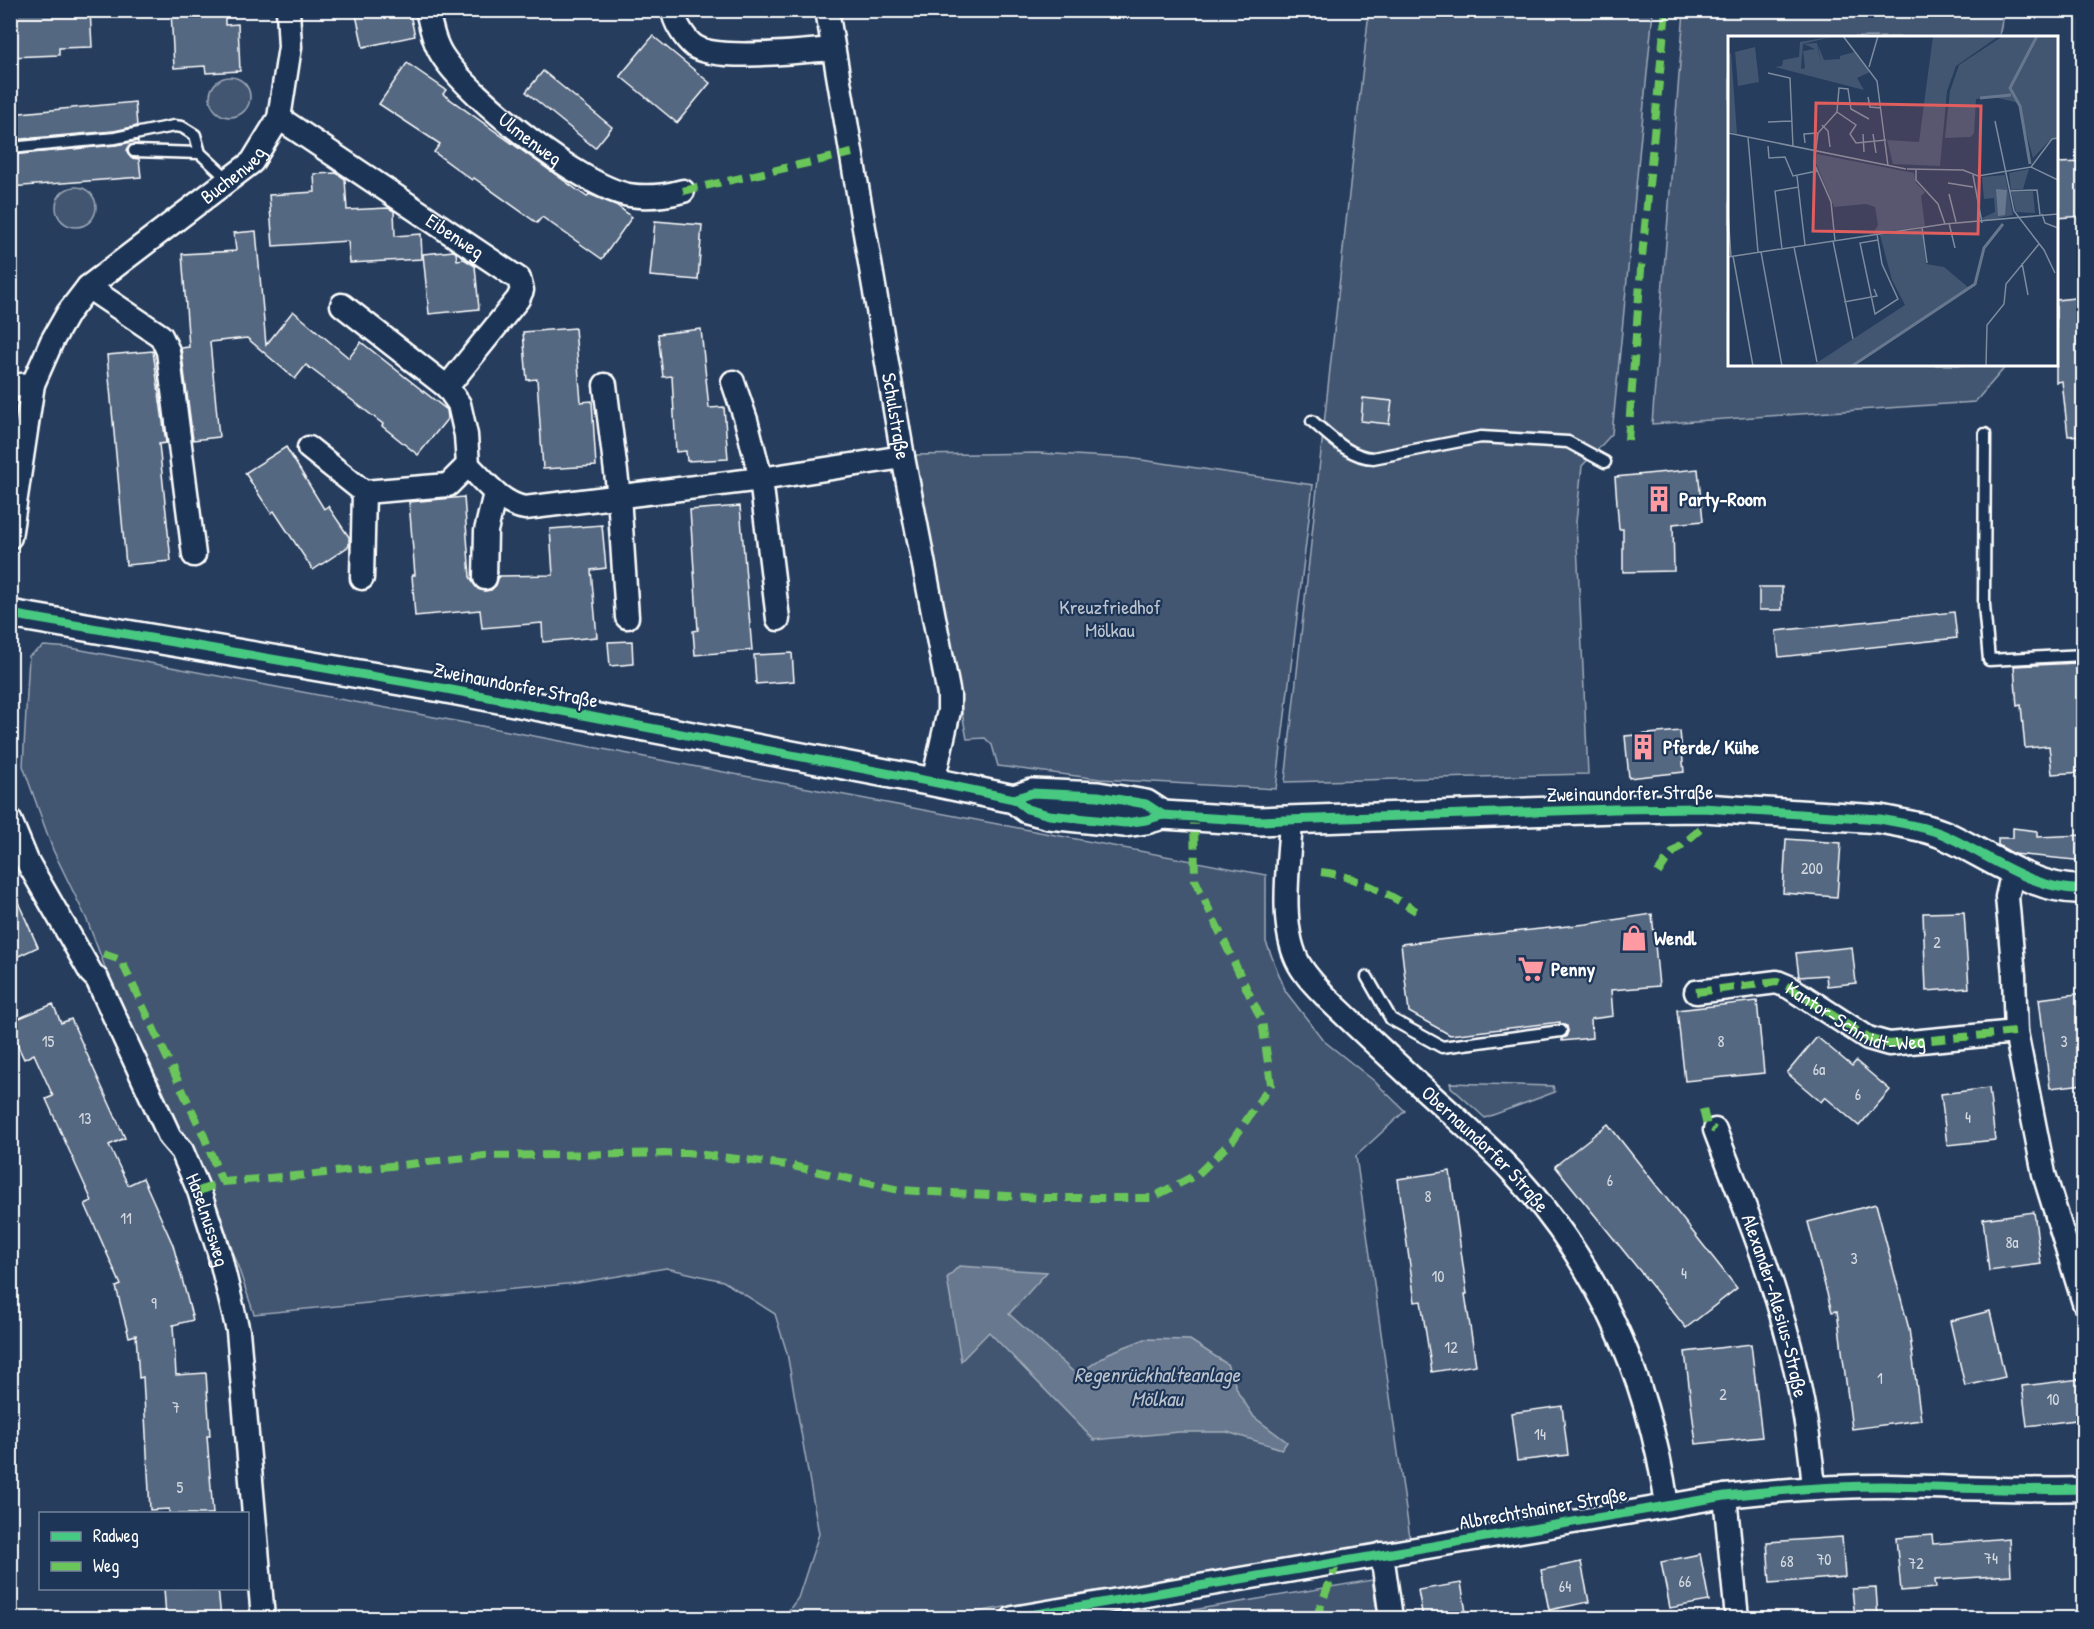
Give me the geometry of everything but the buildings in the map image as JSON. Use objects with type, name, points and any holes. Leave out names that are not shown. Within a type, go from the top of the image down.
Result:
[{"type":"street","name":"Buchenweg","points":[[10,537],[22,385],[68,313],[88,287],[252,162],[279,118],[290,47],[288,10]]},
{"type":"street","name":"Ulmenweg","points":[[427,10],[432,34],[442,55],[456,75],[498,114],[538,146],[591,180],[628,195],[661,197],[683,191]]},
{"type":"street","points":[[673,10],[682,32],[694,46],[705,50],[738,54],[833,49]]},
{"type":"street","name":"Schulstraße","points":[[827,10],[903,457],[949,695],[949,711],[933,782]]},
{"type":"street","name":"Eibenweg","points":[[279,118],[519,279],[522,290],[518,299],[447,387]]},
{"type":"street","points":[[88,287],[160,336],[168,351],[194,555]]},
{"type":"street","points":[[342,306],[447,387],[459,404],[466,435],[468,465],[495,493],[516,507],[525,508],[761,480],[903,457]]},
{"type":"street","points":[[734,382],[761,480],[778,620]]},
{"type":"street","points":[[605,385],[619,496],[627,616]]},
{"type":"street","points":[[309,448],[364,492],[448,485],[468,465]]},
{"type":"street","points":[[362,578],[364,492]]},
{"type":"street","points":[[484,578],[486,531],[495,493]]},
{"type":"street","name":"Zweinaundorfer Straße","points":[[10,614],[441,688],[1014,799],[1032,793],[1098,796],[1146,804],[1163,815],[1237,820],[1291,821],[1604,809],[1704,808],[1880,819],[1908,824],[1941,834],[2013,871],[2054,886],[2074,890],[2084,889]]},
{"type":"street","name":"Haselnussweg","points":[[10,820],[19,866],[97,979],[170,1137],[182,1152],[199,1191],[212,1232],[241,1351],[263,1618]]},
{"type":"street","name":"Obernaundorfer Straße","points":[[1291,821],[1287,919],[1291,946],[1297,961],[1306,975],[1329,1000],[1500,1158],[1531,1193],[1581,1259],[1624,1343],[1652,1426],[1662,1465],[1667,1504]]},
{"type":"street","points":[[2013,871],[2007,897],[2016,1032],[2044,1174],[2083,1297]]},
{"type":"street","name":"Kantor-Schmidt-Weg","points":[[1696,992],[1777,982],[1789,987],[1868,1038],[1889,1044],[2016,1032]]},
{"type":"street","name":"Alexander-Alesius-Straße","points":[[1715,1130],[1772,1284],[1792,1357],[1814,1488]]},
{"type":"street","name":"Albrechtshainer Straße","points":[[1013,1618],[1667,1504],[1725,1496],[1814,1488],[1884,1486],[2030,1490],[2084,1489]]},
{"type":"street","points":[[1725,1496],[1737,1618]]},
{"type":"street","points":[[1382,1554],[1391,1618]]},
{"type":"lane","points":[[10,148],[115,138],[174,126],[182,127],[195,135],[200,153],[229,180]]},
{"type":"lane","points":[[134,151],[200,153]]},
{"type":"lane","points":[[1312,421],[1354,455],[1363,458],[1482,437],[1568,442],[1605,462]]},
{"type":"lane","points":[[1985,434],[1984,605],[1989,660],[2084,656]]},
{"type":"lane","points":[[1367,976],[1391,1019],[1442,1047],[1561,1031]]},
{"type":"green space","points":[[1369,11],[1653,11],[1612,434],[1582,466],[1576,522],[1588,774],[1285,782]]},
{"type":"green space","points":[[1684,11],[2004,11],[1999,36],[1728,36],[1728,366],[2006,366],[1975,402],[1652,424]]},
{"type":"green space","points":[[230,77],[244,83],[250,97],[244,111],[230,117],[216,111],[210,97],[216,83]]},
{"type":"green space","points":[[76,187],[90,193],[96,207],[90,221],[76,227],[62,221],[56,207],[62,193]]},
{"type":"green space","name":"Kreuzfriedhof Mölkau","points":[[1037,453],[1128,458],[1313,485],[1276,789],[1100,779],[998,766],[992,745],[985,738],[967,739],[913,455]]},
{"type":"green space","points":[[44,646],[71,648],[1266,875],[1266,942],[1286,992],[1324,1041],[1373,1080],[1405,1111],[1356,1156],[1410,1538],[941,1618],[783,1618],[798,1598],[819,1534],[787,1353],[775,1314],[723,1281],[666,1268],[577,1283],[254,1314],[216,1202],[190,1142],[179,1133],[106,970],[87,920],[53,850],[23,766],[29,656]]},
{"type":"green space","points":[[1450,1083],[1553,1086],[1555,1092],[1485,1118],[1451,1087]]},
{"type":"green space","points":[[1372,1580],[1378,1618],[1145,1618]]},
{"type":"water","name":"Regenrückhalteanlage Mölkau","points":[[959,1266],[1047,1272],[1009,1314],[1077,1375],[1109,1353],[1145,1339],[1190,1340],[1227,1364],[1239,1394],[1254,1417],[1287,1442],[1282,1449],[1227,1432],[1179,1432],[1094,1440],[989,1332],[961,1361],[947,1278]]},
{"type":"marked path","points":[[1628,440],[1642,257],[1666,10]]},
{"type":"marked path","points":[[683,191],[852,153]]},
{"type":"marked path","points":[[199,1191],[222,1182],[485,1156],[687,1153],[788,1165],[899,1190],[1042,1198],[1151,1198],[1198,1174],[1233,1140],[1271,1084],[1262,1021],[1195,880],[1194,818]]},
{"type":"marked path","points":[[1658,873],[1669,856],[1704,826]]},
{"type":"marked path","points":[[1321,872],[1347,877],[1371,886],[1416,911]]},
{"type":"marked path","points":[[103,954],[121,960],[204,1136],[222,1182]]},
{"type":"marked path","points":[[1696,992],[1777,982],[1789,987],[1868,1038],[1889,1044],[2016,1032]]},
{"type":"marked path","points":[[1703,1109],[1707,1126],[1715,1130]]},
{"type":"marked path","points":[[1316,1618],[1337,1563]]},
{"type":"cycle path","points":[[10,614],[441,688],[933,782],[1014,799],[1027,809],[1049,815],[1125,823],[1163,815],[1259,821],[1703,808],[1880,819],[1942,834],[2029,878],[2065,888],[2084,889]]},
{"type":"cycle path","points":[[1014,799],[1032,793],[1098,796],[1146,804],[1163,815]]},
{"type":"cycle path","points":[[1013,1618],[1725,1496],[1866,1486],[2084,1489]]},
{"type":"place","name":"Party-Room","points":[[1659,499]]},
{"type":"place","name":"Pferde/ Kühe","points":[[1643,747]]},
{"type":"place","name":"Wendl","points":[[1634,938]]},
{"type":"place","name":"Penny","points":[[1531,969]]}]
